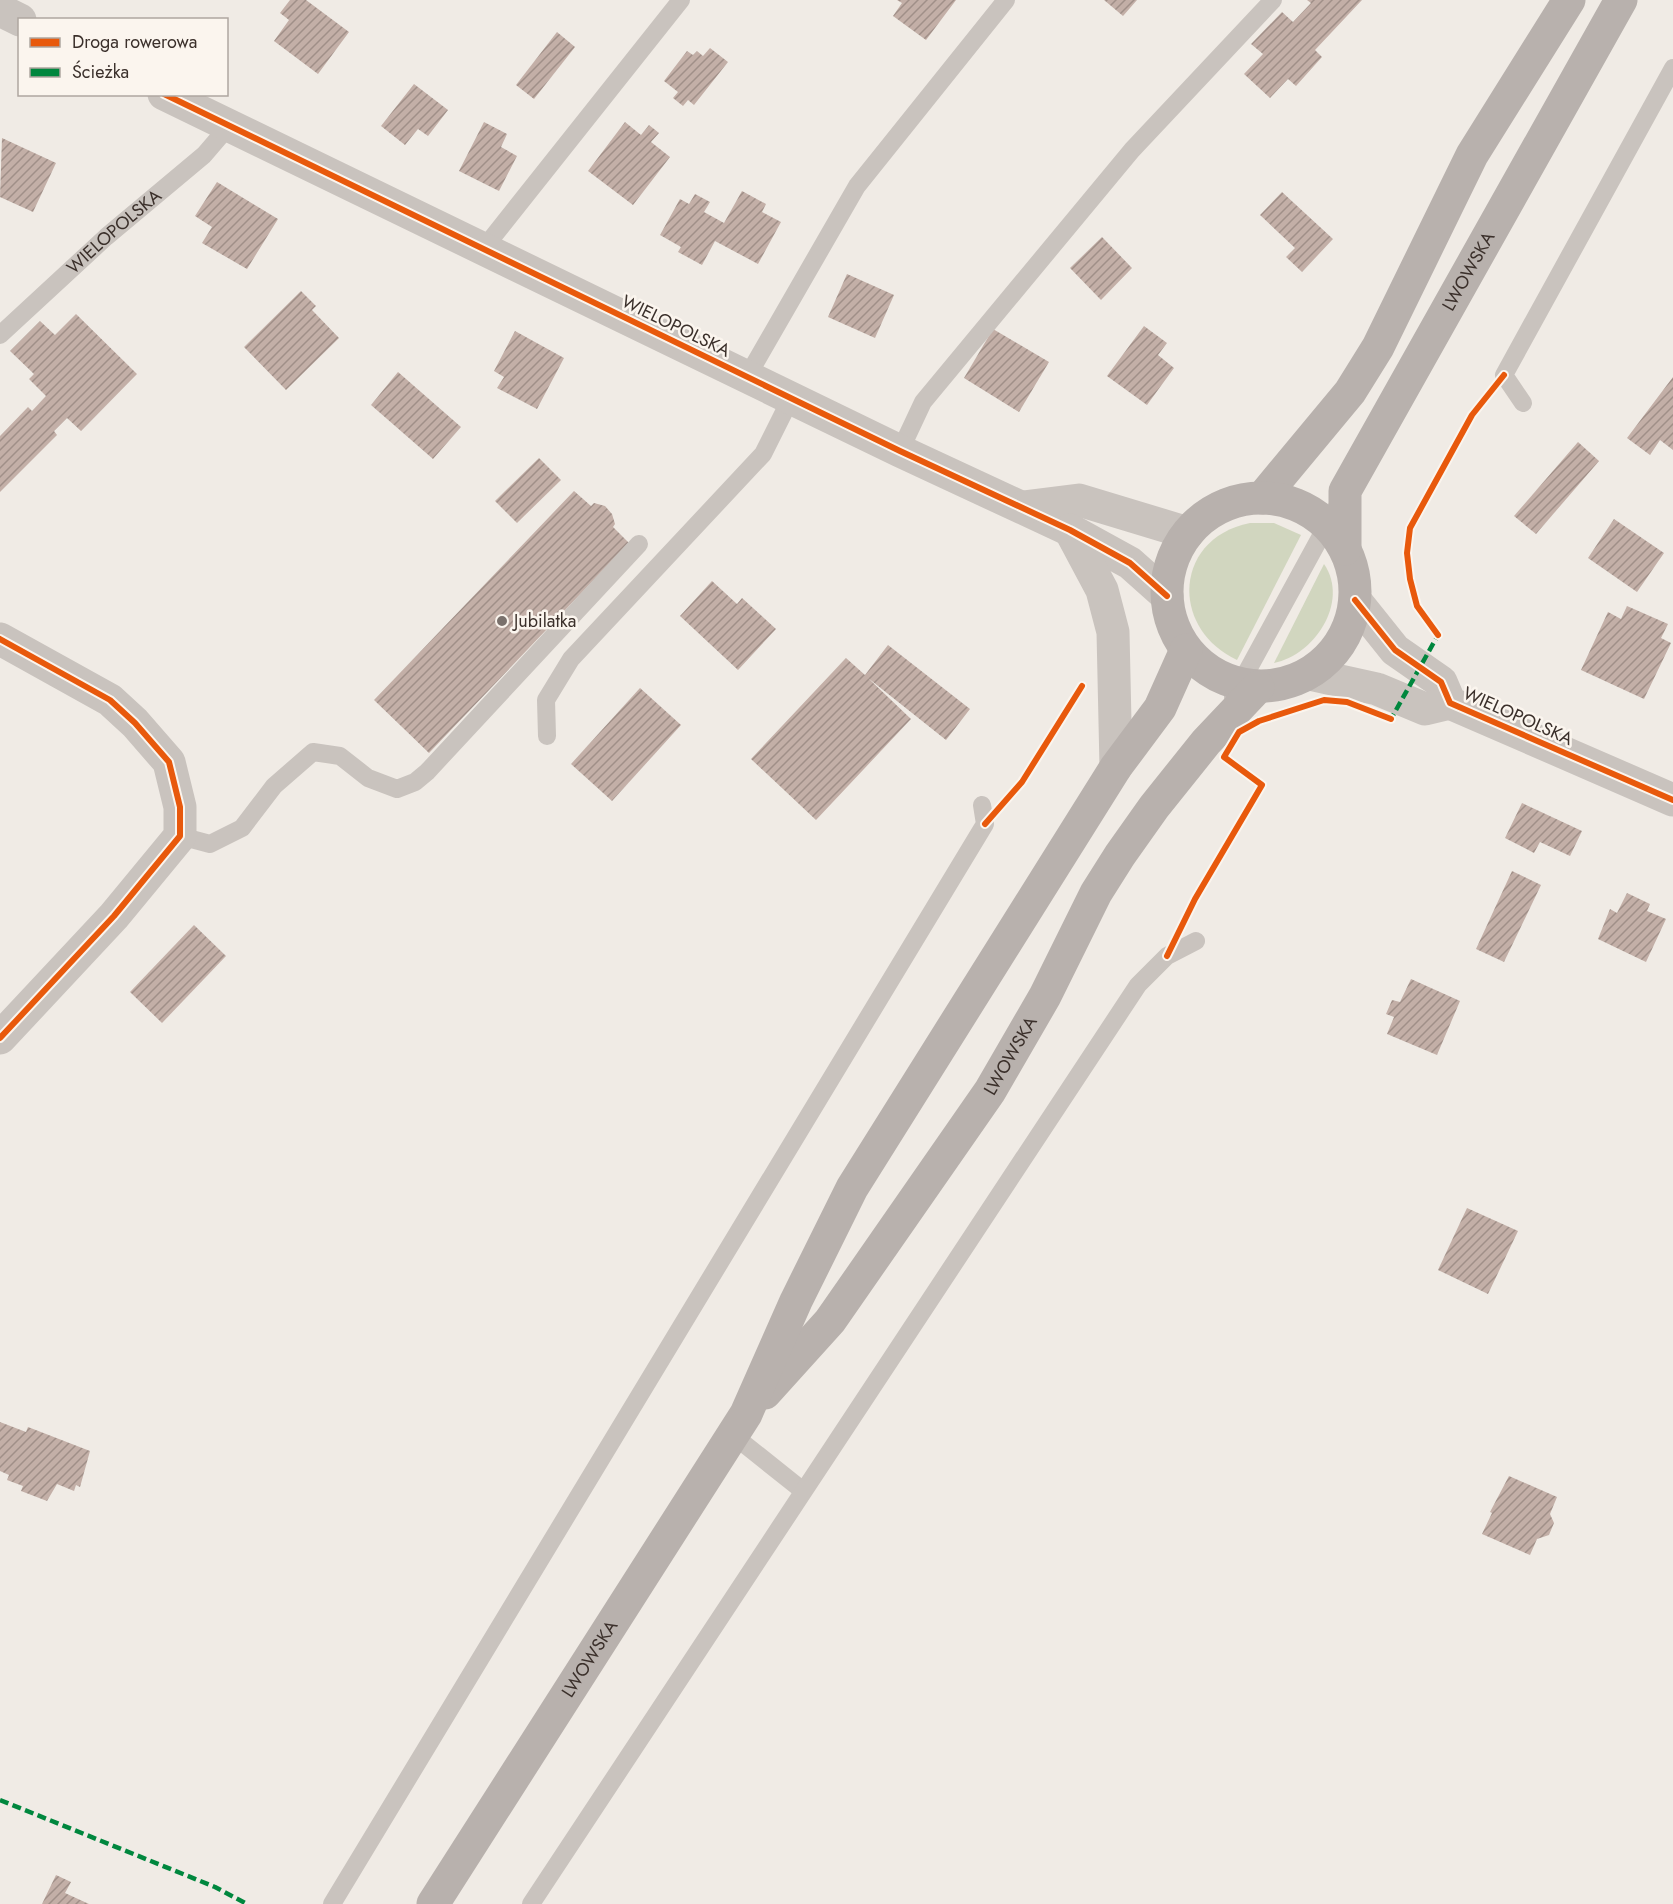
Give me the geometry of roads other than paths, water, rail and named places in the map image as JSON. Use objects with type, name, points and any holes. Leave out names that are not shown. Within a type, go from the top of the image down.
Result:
[{"type":"main road","points":[[1263,498],[1356,383],[1378,347],[1472,155],[1569,0]]},
{"type":"main road","name":"LWOWSKA","points":[[1309,674],[1337,648],[1351,622],[1355,600],[1354,574],[1336,537],[1345,491],[1621,0]]},
{"type":"main road","points":[[1309,674],[1284,684],[1249,686],[1215,675],[1186,650],[1170,618],[1167,596],[1168,574],[1174,557],[1188,533],[1212,512],[1240,501],[1263,498],[1285,501],[1308,510],[1336,537]]},
{"type":"main road","name":"LWOWSKA","points":[[433,1904],[739,1425],[796,1301],[852,1188],[1116,767],[1160,708],[1186,650]]},
{"type":"main road","name":"LWOWSKA","points":[[739,1425],[830,1321],[990,1091],[1045,996],[1096,893],[1154,807],[1249,686]]},
{"type":"street","points":[[0,10],[18,19]]},
{"type":"street","name":"WIELOPOLSKA","points":[[168,96],[900,451],[1070,530],[1130,563],[1167,596]]},
{"type":"street","points":[[1023,507],[1079,500],[1188,533]]},
{"type":"street","points":[[1070,530],[1102,590],[1113,632],[1116,767]]},
{"type":"street","name":"WIELOPOLSKA","points":[[1355,600],[1395,650],[1441,682],[1450,703]]},
{"type":"street","points":[[0,639],[110,700],[135,723],[169,762],[180,807],[180,836],[114,916],[0,1038]]},
{"type":"street","name":"WIELOPOLSKA","points":[[1309,674],[1377,689],[1425,709],[1450,703],[1673,800]]},
{"type":"lane","points":[[484,248],[681,0]]},
{"type":"lane","points":[[747,377],[857,186],[1006,0]]},
{"type":"lane","points":[[900,451],[923,402],[1132,150],[1273,0]]},
{"type":"lane","points":[[1523,403],[1504,375],[1673,68]]},
{"type":"lane","name":"WIELOPOLSKA","points":[[0,335],[106,237],[204,155],[228,127]]},
{"type":"lane","points":[[547,736],[546,700],[571,659],[763,454],[791,398]]},
{"type":"lane","points":[[1249,686],[1336,537]]},
{"type":"lane","points":[[180,836],[210,844],[242,828],[274,786],[313,752],[340,756],[368,778],[397,789],[415,782],[639,544]]},
{"type":"lane","points":[[332,1904],[985,824],[982,805]]},
{"type":"lane","points":[[531,1904],[802,1490],[1138,985],[1167,956],[1196,941]]},
{"type":"lane","points":[[739,1425],[802,1490]]},
{"type":"place","name":"Jubilatka","points":[[502,621]]}]
